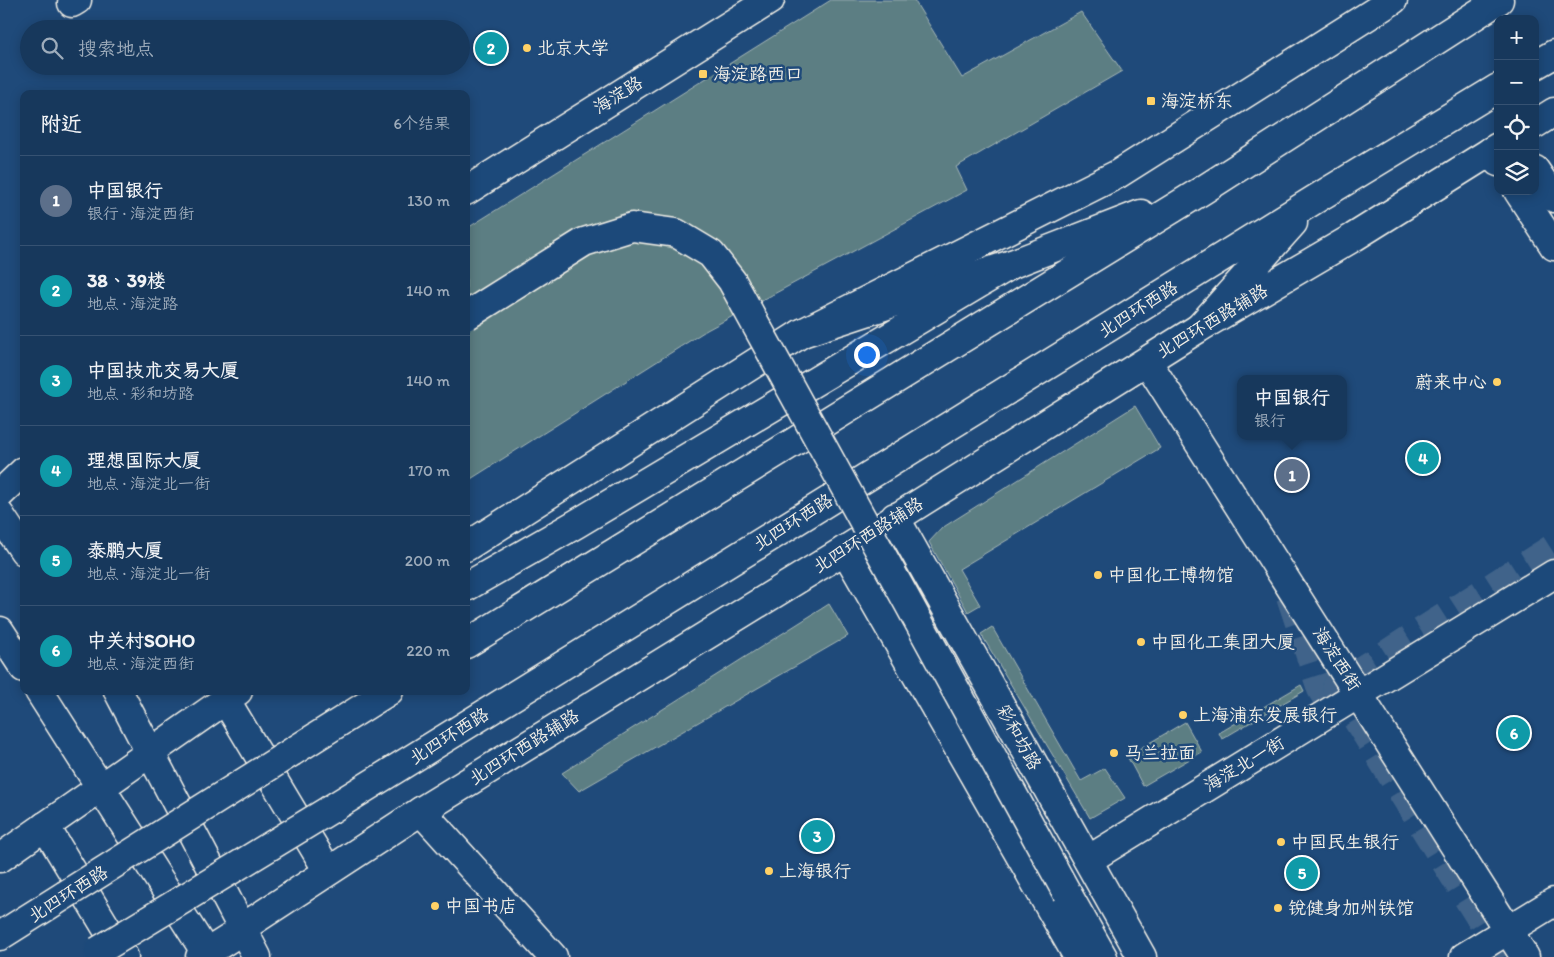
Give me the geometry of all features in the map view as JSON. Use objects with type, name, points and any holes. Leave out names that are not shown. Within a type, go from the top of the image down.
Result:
[{"type":"main road","name":"海淀路","points":[[470,188],[770,0]]},
{"type":"main road","points":[[470,544],[802,334],[1118,174],[1393,0]]},
{"type":"main road","points":[[470,642],[1203,190],[1500,0]]},
{"type":"main road","points":[[1539,63],[1554,54]]},
{"type":"main road","name":"北四环西路","points":[[94,954],[1494,90]]},
{"type":"main road","points":[[1539,121],[1554,112]]},
{"type":"main road","name":"北四环西路辅路","points":[[205,956],[238,933],[242,928],[421,810],[851,561],[895,517],[1199,328],[1494,154]]},
{"type":"main road","points":[[1539,176],[1554,198]]},
{"type":"main road","points":[[802,334],[1012,264],[1203,190]]},
{"type":"main road","points":[[1521,195],[1554,246]]},
{"type":"main road","points":[[1199,328],[1314,200]]},
{"type":"main road","points":[[470,313],[584,242],[632,227],[676,233],[711,254],[732,281],[1103,957]]},
{"type":"main road","points":[[470,586],[1012,264]]},
{"type":"main road","name":"海淀西街","points":[[1147,361],[1525,957]]},
{"type":"main road","points":[[0,494],[20,475]]},
{"type":"main road","points":[[0,516],[20,545]]},
{"type":"main road","name":"彩和坊路","points":[[895,517],[1142,957]]},
{"type":"main road","points":[[909,543],[894,540],[851,561],[1078,957]]},
{"type":"main road","name":"海淀北一街","points":[[1088,860],[1554,574]]},
{"type":"main road","points":[[0,631],[20,662]]},
{"type":"main road","points":[[42,695],[205,956]]},
{"type":"main road","points":[[120,695],[257,957]]},
{"type":"main road","points":[[0,858],[232,695],[328,871]]},
{"type":"main road","name":"北四环西路","points":[[0,936],[384,695]]},
{"type":"main road","points":[[421,810],[554,957]]},
{"type":"main road","points":[[45,826],[124,957]]},
{"type":"main road","points":[[1464,957],[1554,902]]},
{"type":"green space","points":[[831,0],[914,0],[962,78],[1081,12],[1122,71],[956,167],[967,190],[707,330],[470,479],[470,226]]},
{"type":"green space","points":[[1135,406],[1160,448],[959,569],[980,605],[968,612],[929,542],[942,528]]},
{"type":"green space","points":[[829,604],[848,636],[579,791],[562,773]]},
{"type":"green space","points":[[992,627],[1081,781],[1105,768],[1125,798],[1090,818],[981,634]]},
{"type":"green space","points":[[1301,685],[1304,691],[1222,739],[1219,733]]},
{"type":"green space","points":[[1185,722],[1202,752],[1143,786],[1127,756]]},
{"type":"tunnel","points":[[1504,957],[1336,686],[1554,547]]},
{"type":"tunnel","points":[[1290,596],[1321,689],[1334,712]]},
{"type":"place","name":"38、39楼","points":[[491,48]]},
{"type":"place","name":"北京大学","points":[[527,48]]},
{"type":"place","name":"海淀路西口","points":[[703,74]]},
{"type":"place","name":"海淀桥东","points":[[1151,101]]},
{"type":"place","name":"蔚来中心","points":[[1497,382]]},
{"type":"place","name":"理想国际大厦","points":[[1423,458]]},
{"type":"place","name":"中国银行","points":[[1292,475]]},
{"type":"place","name":"中国化工博物馆","points":[[1098,575]]},
{"type":"place","name":"中国化工集团大厦","points":[[1141,642]]},
{"type":"place","name":"上海浦东发展银行","points":[[1183,715]]},
{"type":"place","name":"中关村SOHO","points":[[1514,733]]},
{"type":"place","name":"马兰拉面","points":[[1114,753]]},
{"type":"place","name":"中国技术交易大厦","points":[[817,836]]},
{"type":"place","name":"中国民生银行","points":[[1281,842]]},
{"type":"place","name":"上海银行","points":[[769,871]]},
{"type":"place","name":"泰鹏大厦","points":[[1302,873]]},
{"type":"place","name":"中国书店","points":[[435,906]]},
{"type":"place","name":"锐健身加州铁馆","points":[[1278,908]]}]
